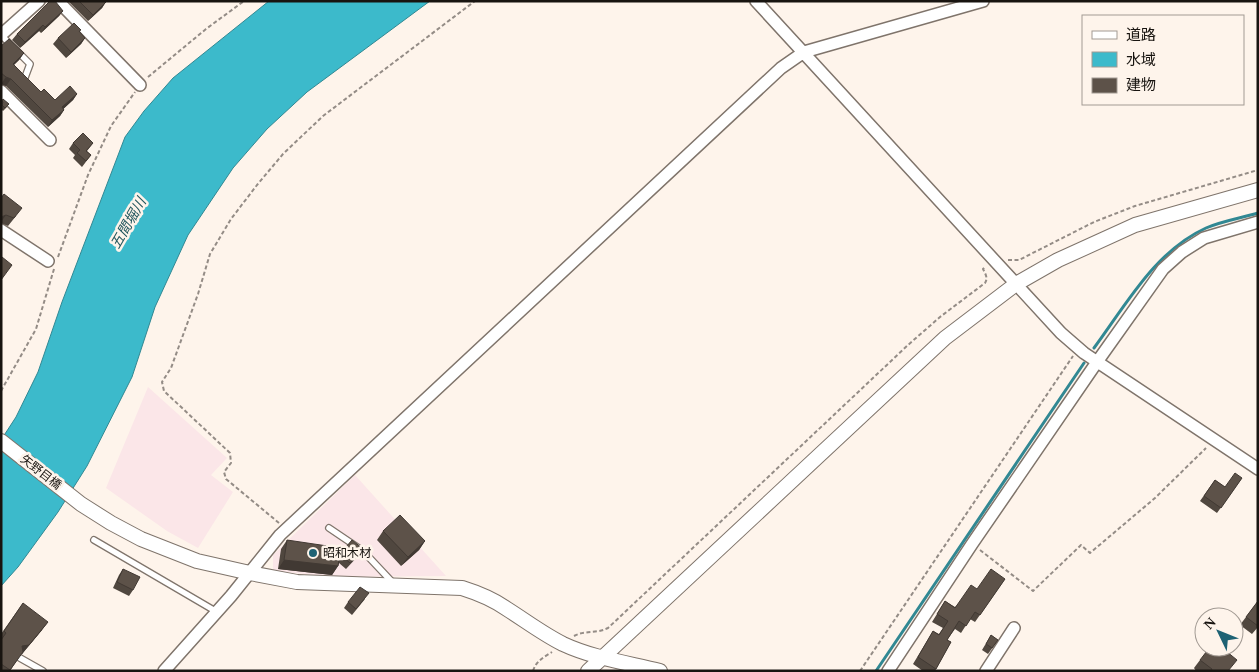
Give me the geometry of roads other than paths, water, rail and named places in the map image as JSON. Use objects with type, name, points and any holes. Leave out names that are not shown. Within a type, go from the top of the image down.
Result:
[{"type":"street","points":[[58,1],[140,85]]},
{"type":"street","points":[[756,1],[1061,333],[1097,362],[1258,468]]},
{"type":"street","points":[[164,671],[217,612],[280,535],[781,68],[804,52],[983,1]]},
{"type":"street","points":[[1,35],[34,3]]},
{"type":"street","points":[[1,91],[50,140]]},
{"type":"street","points":[[588,671],[945,338],[1016,284],[1058,260],[1135,225],[1258,190]]},
{"type":"street","points":[[888,671],[972,544],[1160,274],[1182,252],[1204,238],[1258,222]]},
{"type":"street","points":[[1,230],[48,261]]},
{"type":"street","name":"矢野目橋","points":[[1,441],[81,504],[141,539],[168,551],[197,561],[297,582],[462,588],[480,594],[506,608],[538,631],[564,644],[602,657],[660,671]]},
{"type":"street","points":[[986,671],[1014,628]]},
{"type":"lane","points":[[1,35],[30,64],[24,80]]},
{"type":"lane","points":[[329,528],[363,551],[395,585]]},
{"type":"lane","points":[[94,540],[217,612]]},
{"type":"lane","points":[[20,658],[43,671]]},
{"type":"water","name":"五間堀川","points":[[269,1],[430,1],[307,92],[267,129],[233,168],[188,235],[155,307],[132,377],[87,466],[58,512],[18,567],[1,586],[1,440],[16,417],[38,372],[62,302],[125,137],[144,111],[173,78]]},
{"type":"waterway","points":[[1094,348],[1130,297],[1171,250],[1206,228],[1258,213]]},
{"type":"waterway","points":[[876,671],[1084,363]]},
{"type":"place","name":"昭和木材","points":[[313,553]]}]
